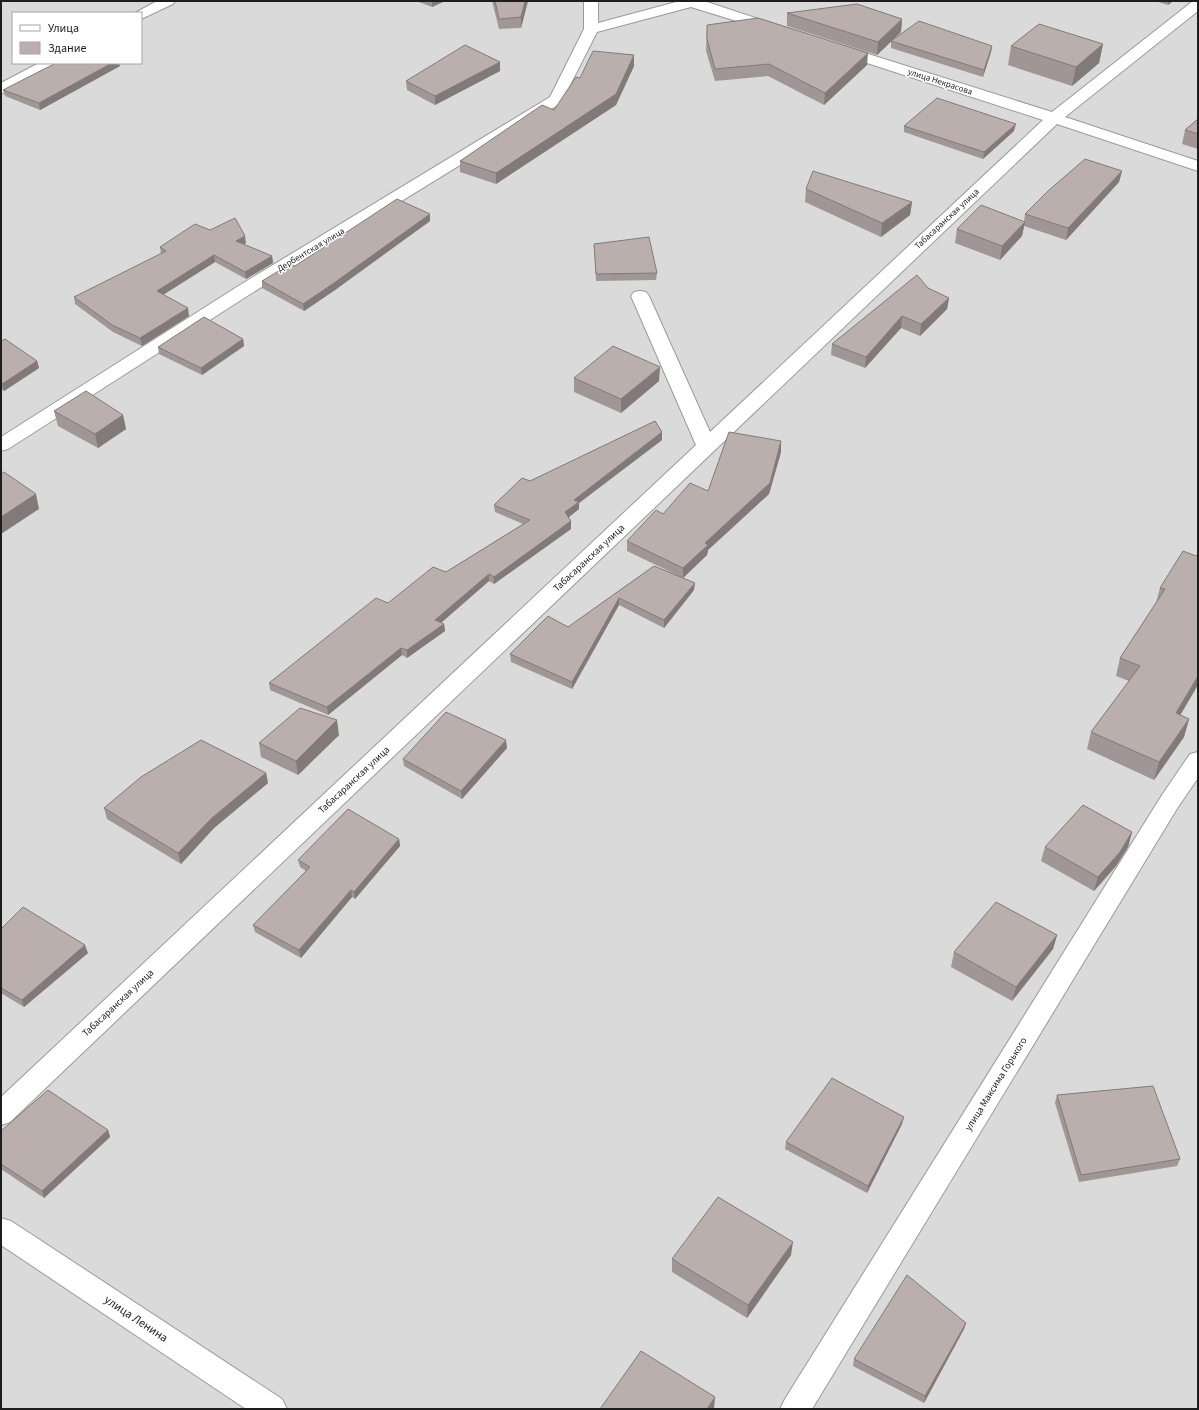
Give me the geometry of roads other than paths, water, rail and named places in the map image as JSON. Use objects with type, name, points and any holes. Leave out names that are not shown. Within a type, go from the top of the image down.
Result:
[{"type":"street","points":[[142,14],[168,1]]},
{"type":"street","name":"Дербентская улица","points":[[1,445],[246,289],[556,100],[591,29],[591,1]]},
{"type":"street","points":[[591,29],[691,2],[791,34]]},
{"type":"street","name":"Табасаранская улица","points":[[1,1114],[1054,118],[1198,4]]},
{"type":"street","name":"улица Некрасова","points":[[821,44],[1054,118],[1198,166]]},
{"type":"street","points":[[1,89],[48,64]]},
{"type":"street","points":[[640,296],[707,446]]},
{"type":"street","name":"улица Максима Горького","points":[[794,1409],[1166,808],[1198,760]]},
{"type":"street","name":"улица Ленина","points":[[1,1230],[272,1409]]}]
